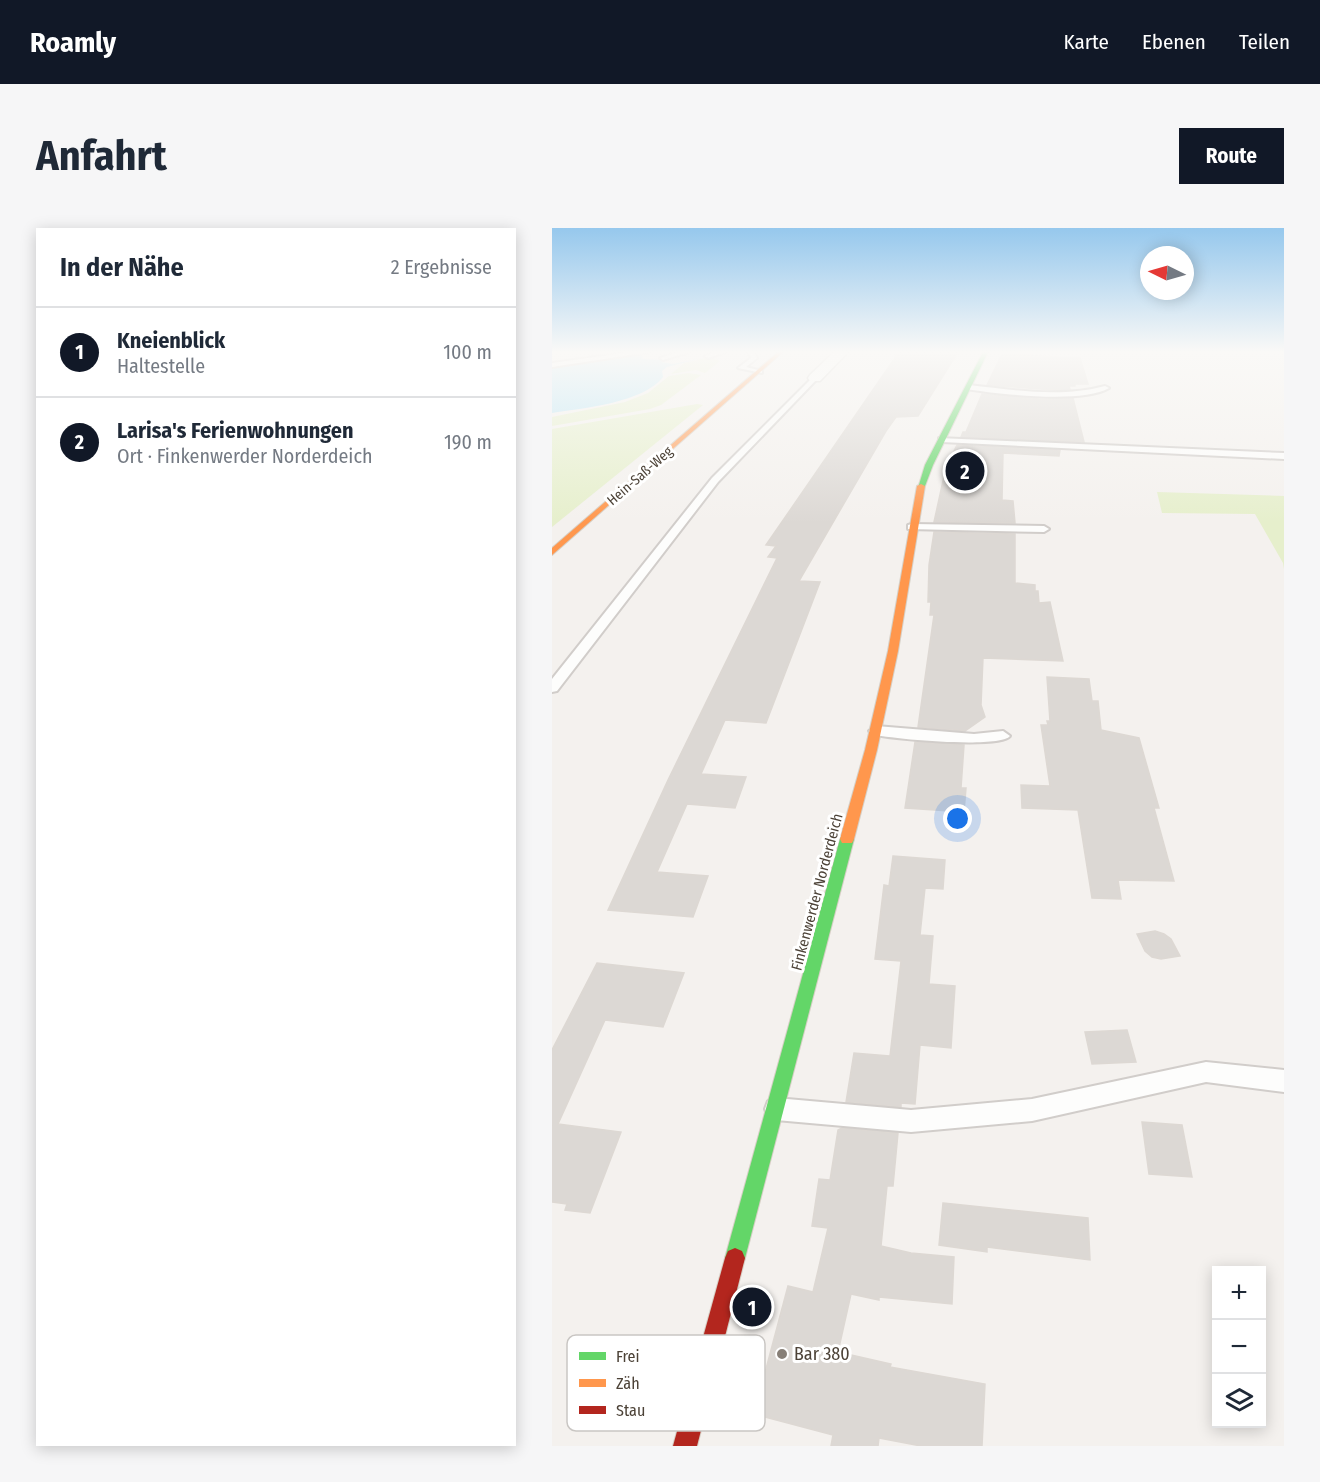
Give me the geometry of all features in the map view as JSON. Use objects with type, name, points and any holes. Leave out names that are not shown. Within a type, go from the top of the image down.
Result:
[{"type":"street","name":"Hein-Saß-Weg","points":[[552,552],[717,409]]},
{"type":"street","name":"Finkenwerder Norderdeich","points":[[715,1335],[876,731],[922,480],[958,409]]},
{"type":"street","name":"Finkenwerder Norderdeich","points":[[685,1446],[689,1431]]},
{"type":"lane","points":[[552,688],[715,480],[785,409]]},
{"type":"lane","points":[[942,440],[1284,456]]},
{"type":"lane","points":[[912,527],[1044,528]]},
{"type":"lane","points":[[876,731],[974,739],[1003,736]]},
{"type":"lane","points":[[775,1109],[911,1121],[1032,1110],[1206,1072],[1284,1081]]},
{"type":"green space","points":[[592,409],[650,409],[552,426],[552,417]]},
{"type":"green space","points":[[669,409],[698,409],[552,527],[552,429]]},
{"type":"green space","points":[[1157,492],[1284,496],[1284,569],[1283,563],[1255,514],[1162,513]]},
{"type":"water","points":[[552,409],[578,409],[552,413]]},
{"type":"building","points":[[860,409],[922,409],[918,416],[896,417],[799,581],[820,582],[766,723],[725,720],[701,774],[746,777],[735,808],[687,804],[657,872],[708,876],[693,917],[608,910],[668,780],[777,558],[768,557],[776,546],[766,545]]},
{"type":"building","points":[[976,409],[1076,409],[1084,442],[961,437],[963,432],[966,432]]},
{"type":"building","points":[[957,445],[1060,450],[1059,456],[1003,453],[1002,500],[1013,501],[1015,523],[934,522],[946,467]]},
{"type":"building","points":[[934,532],[1015,534],[1015,583],[1035,585],[1039,603],[1050,602],[1063,661],[983,658],[981,705],[985,717],[965,731],[918,727],[934,615],[930,615],[931,602],[928,602],[929,565]]},
{"type":"building","points":[[1047,677],[1089,679],[1092,701],[1098,701],[1101,730],[1139,738],[1159,808],[1154,808],[1174,881],[1118,880],[1121,899],[1092,898],[1078,810],[1022,808],[1021,785],[1050,786],[1041,725],[1048,725],[1047,721],[1050,721]]},
{"type":"building","points":[[915,742],[964,745],[961,788],[966,788],[964,812],[905,808]]},
{"type":"building","points":[[893,856],[945,860],[943,889],[925,888],[920,935],[933,936],[929,984],[955,986],[951,1048],[920,1045],[915,1104],[901,1103],[901,1107],[846,1102],[854,1053],[890,1056],[901,961],[875,959],[884,885],[889,886]]},
{"type":"building","points":[[1155,931],[1171,939],[1180,956],[1161,959],[1152,957],[1145,951],[1137,934]]},
{"type":"building","points":[[597,963],[684,973],[663,1027],[605,1020],[558,1124],[621,1132],[590,1213],[565,1210],[567,1204],[552,1202],[552,1050]]},
{"type":"building","points":[[1127,1030],[1136,1062],[1092,1064],[1085,1032]]},
{"type":"building","points":[[1142,1122],[1182,1125],[1192,1177],[1149,1174]]},
{"type":"building","points":[[842,1128],[898,1133],[893,1186],[887,1186],[881,1246],[911,1253],[954,1257],[952,1304],[879,1297],[879,1300],[851,1294],[838,1352],[891,1364],[890,1367],[985,1384],[982,1446],[921,1446],[879,1438],[878,1446],[831,1446],[833,1435],[765,1417],[765,1373],[788,1286],[813,1292],[828,1228],[812,1226],[819,1179],[830,1180],[838,1130]]},
{"type":"building","points":[[943,1203],[1088,1218],[1090,1260],[987,1247],[987,1252],[939,1245]]},
{"type":"traffic: fast","points":[[921,486],[957,409]]},
{"type":"traffic: fast","points":[[735,1258],[847,839]]},
{"type":"traffic: slow","points":[[552,552],[716,409]]},
{"type":"traffic: slow","points":[[847,839],[871,750],[893,651],[921,486]]},
{"type":"traffic: jam","points":[[715,1335],[735,1258]]},
{"type":"traffic: jam","points":[[685,1446],[689,1431]]},
{"type":"place","name":"Larisa's Ferienwohnungen","points":[[965,471]]},
{"type":"place","name":"Kneienblick","points":[[752,1307]]},
{"type":"place","name":"Bar 380","points":[[782,1354]]}]
